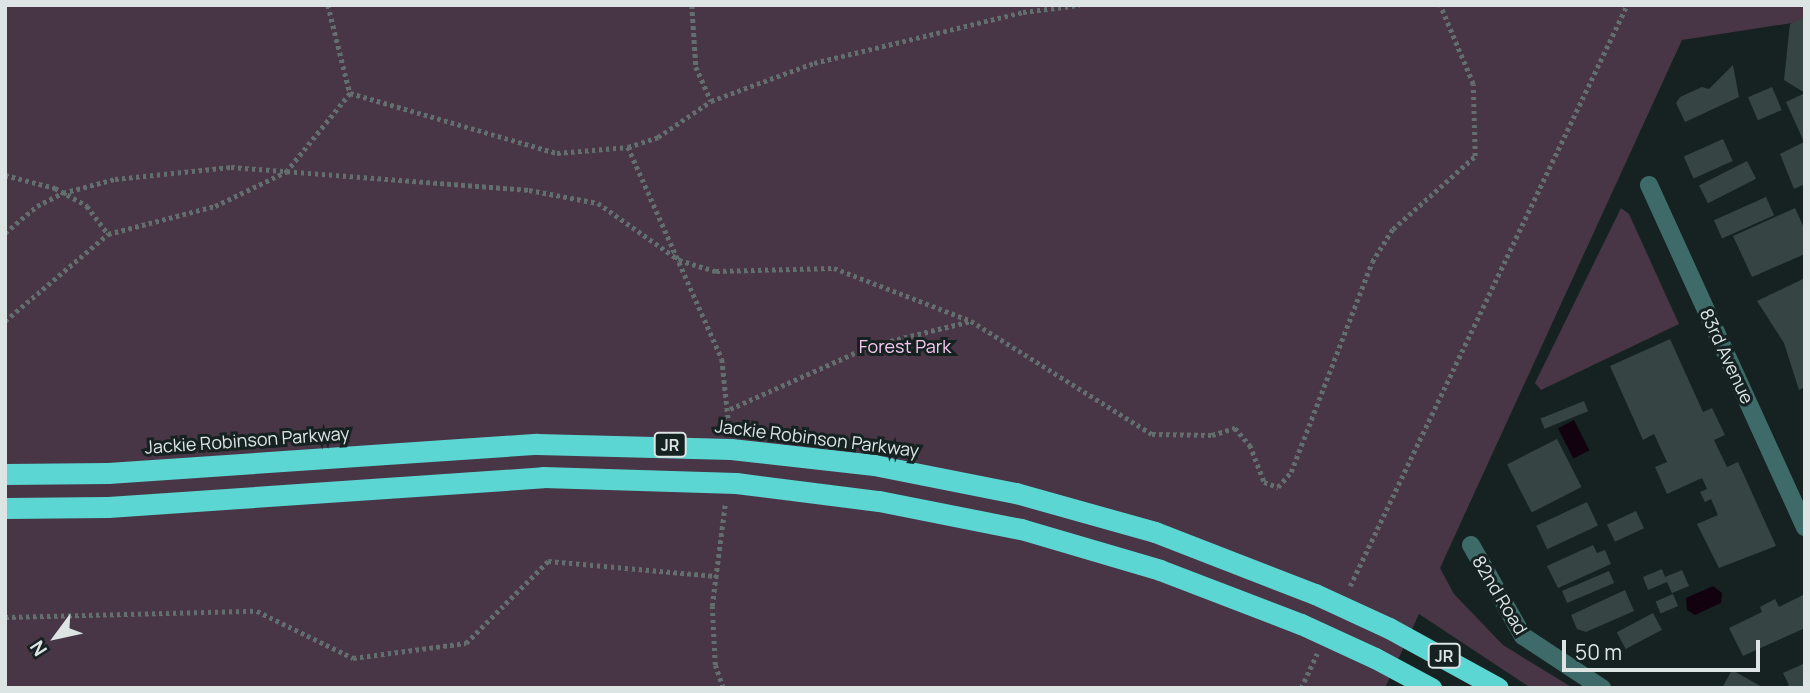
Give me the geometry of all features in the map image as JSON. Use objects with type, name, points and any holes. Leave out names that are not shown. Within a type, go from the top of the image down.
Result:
[{"type":"highway","name":"Jackie Robinson Parkway","points":[[5,474],[108,473],[525,444],[731,449],[874,465],[1027,496],[1155,532],[1315,594],[1389,628],[1498,688]]},
{"type":"highway","name":"JR","points":[[5,508],[108,507],[543,477],[736,483],[880,501],[1021,529],[1160,570],[1301,624],[1375,658],[1431,688]]},
{"type":"street","name":"83rd Avenue","points":[[1649,185],[1805,527]]},
{"type":"street","name":"82nd Road","points":[[1471,545],[1523,636],[1602,688]]},
{"type":"path","points":[[692,5],[696,67],[712,101]]},
{"type":"path","points":[[350,93],[557,153],[628,147],[658,137],[712,101],[814,63],[1023,12],[1080,5]]},
{"type":"path","points":[[5,233],[37,206],[63,193],[157,173],[231,167],[529,190],[598,202],[679,260],[716,271],[834,268],[971,321],[1152,434],[1212,435],[1235,428],[1250,445],[1264,482],[1278,487],[1291,472],[1372,262],[1393,229],[1475,156],[1473,84],[1440,5]]},
{"type":"path","points":[[1349,589],[1627,5]]},
{"type":"path","points":[[328,6],[350,93]]},
{"type":"path","points":[[5,321],[32,303],[108,234],[215,206],[286,172],[350,93]]},
{"type":"path","points":[[628,147],[726,370],[729,431]]},
{"type":"path","points":[[5,175],[63,193],[87,206],[108,234]]},
{"type":"path","points":[[730,410],[870,345],[971,321]]},
{"type":"path","points":[[723,688],[715,666],[712,606],[726,500]]},
{"type":"path","points":[[5,618],[257,611],[353,659],[466,643],[548,561],[716,576]]},
{"type":"path","points":[[1301,688],[1319,650]]},
{"type":"green space","name":"Forest Park","points":[[5,5],[1805,5],[1805,21],[1682,40],[1440,568],[1454,594],[1503,645],[1573,688],[1531,688],[1419,614],[1385,688],[5,688]]},
{"type":"green space","points":[[1621,208],[1629,214],[1679,324],[1541,390],[1535,383]]},
{"type":"shaded area","points":[[1574,420],[1589,450],[1573,458],[1558,428]]},
{"type":"shaded area","points":[[1713,586],[1722,593],[1721,603],[1695,615],[1687,610],[1686,598]]},
{"type":"building","points":[[1805,17],[1805,93],[1784,80],[1790,24]]},
{"type":"building","points":[[1733,65],[1739,97],[1685,122],[1676,103],[1680,97],[1702,87],[1709,89]]},
{"type":"building","points":[[1772,87],[1782,110],[1758,120],[1748,97]]},
{"type":"building","points":[[1805,93],[1805,184],[1794,189],[1780,154],[1804,142],[1786,102]]},
{"type":"building","points":[[1723,139],[1733,161],[1693,178],[1684,156]]},
{"type":"building","points":[[1747,161],[1756,179],[1708,203],[1699,186]]},
{"type":"building","points":[[1766,197],[1774,215],[1722,238],[1714,220]]},
{"type":"building","points":[[1795,208],[1805,230],[1805,254],[1752,277],[1733,236]]},
{"type":"building","points":[[1805,278],[1805,387],[1799,390],[1784,343],[1757,301]]},
{"type":"building","points":[[1670,339],[1703,412],[1712,408],[1725,435],[1714,440],[1727,467],[1738,462],[1776,546],[1719,568],[1697,524],[1718,515],[1711,499],[1705,502],[1700,492],[1707,489],[1702,478],[1667,494],[1655,467],[1667,462],[1654,434],[1643,440],[1610,366]]},
{"type":"building","points":[[1584,401],[1588,411],[1545,429],[1540,419]]},
{"type":"building","points":[[1557,439],[1582,487],[1532,513],[1507,464]]},
{"type":"building","points":[[1587,502],[1598,526],[1547,549],[1536,526]]},
{"type":"building","points":[[1636,511],[1644,528],[1615,542],[1607,525]]},
{"type":"building","points":[[1593,545],[1597,553],[1605,550],[1611,564],[1558,588],[1547,566]]},
{"type":"building","points":[[1662,569],[1665,577],[1682,570],[1689,586],[1672,593],[1667,582],[1648,590],[1643,577]]},
{"type":"building","points":[[1609,571],[1614,583],[1567,603],[1562,591]]},
{"type":"building","points":[[1625,590],[1634,611],[1586,632],[1577,629],[1571,615]]},
{"type":"building","points":[[1673,594],[1678,606],[1661,613],[1656,601]]},
{"type":"building","points":[[1803,595],[1805,628],[1743,656],[1729,628],[1762,612],[1760,607],[1775,599],[1779,607]]},
{"type":"building","points":[[1653,613],[1662,630],[1626,649],[1617,632]]},
{"type":"building","points":[[1805,663],[1805,688],[1783,688],[1789,685],[1783,673]]},
{"type":"building","points":[[1732,670],[1764,688],[1722,688]]}]
